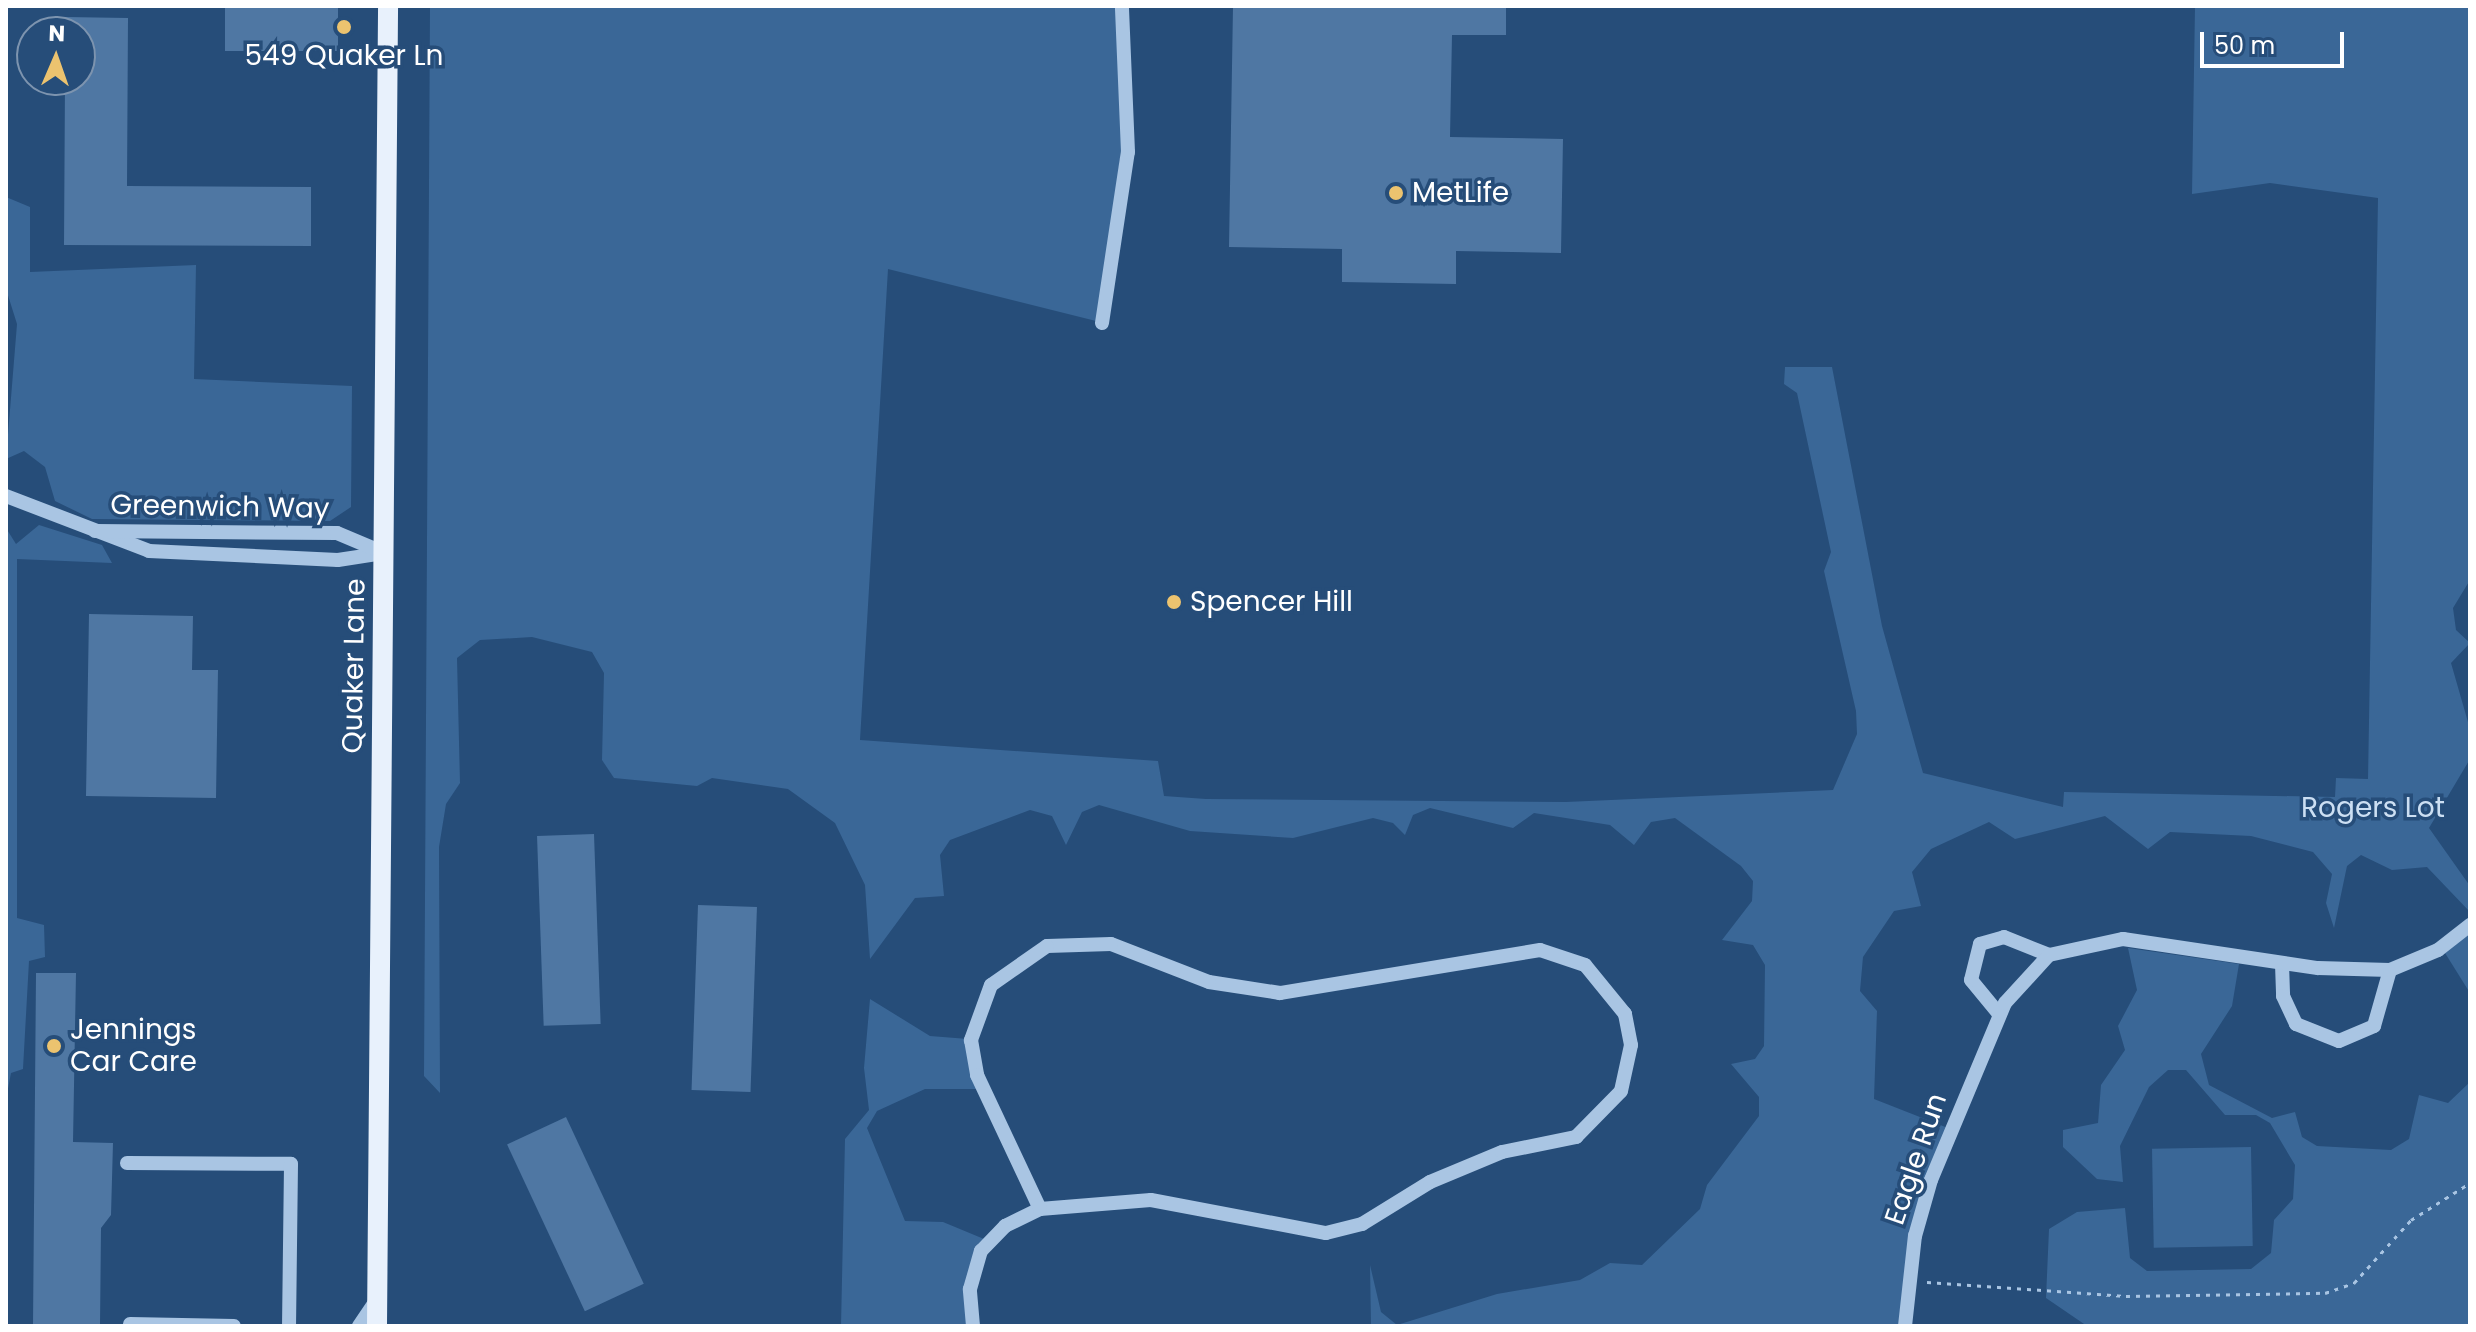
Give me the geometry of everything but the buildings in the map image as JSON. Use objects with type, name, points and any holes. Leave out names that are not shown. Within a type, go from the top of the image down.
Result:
[{"type":"main road","name":"Quaker Lane","points":[[377,1326],[388,6]]},
{"type":"street","points":[[1102,323],[1128,152],[1122,6]]},
{"type":"street","name":"Greenwich Way","points":[[6,496],[90,531],[180,555],[338,560],[384,553]]},
{"type":"street","name":"Greenwich Way","points":[[90,531],[337,533],[384,553]]},
{"type":"street","points":[[1999,1014],[1973,987],[1970,968],[1980,944],[2004,937],[2049,955],[2123,939],[2282,964],[2390,970],[2438,950],[2470,925]]},
{"type":"street","points":[[973,1326],[970,1289],[981,1251],[1005,1226],[1040,1209],[1151,1200],[1314,1232],[1362,1224],[1430,1182],[1590,1128],[1627,1077],[1625,1014],[1585,965],[1532,949],[1280,993],[1209,982],[1111,944],[1047,946],[991,985],[971,1040],[977,1075],[1040,1209]]},
{"type":"street","name":"Eagle Run","points":[[1905,1326],[1908,1281],[1931,1180],[1999,1014],[2049,955]]},
{"type":"street","points":[[2282,964],[2283,996],[2296,1024],[2339,1041],[2374,1026],[2390,970]]},
{"type":"street","points":[[127,1163],[291,1164],[289,1326]]},
{"type":"street","points":[[359,1326],[377,1299]]},
{"type":"street","points":[[130,1324],[234,1326]]},
{"type":"path","points":[[1908,1281],[2126,1296],[2325,1293],[2354,1283],[2411,1220],[2470,1183]]},
{"type":"green space","name":"Rogers Lot","points":[[430,6],[1120,6],[1129,85],[1100,322],[888,269],[860,740],[1158,761],[1164,796],[1206,799],[1566,802],[1833,790],[1857,734],[1856,711],[1824,571],[1831,552],[1797,393],[1784,384],[1785,367],[1832,367],[1882,626],[1923,773],[2063,807],[2064,792],[2335,797],[2336,778],[2368,779],[2378,198],[2270,183],[2192,194],[2195,6],[2470,6],[2470,580],[2453,608],[2456,630],[2470,643],[2451,663],[2470,729],[2470,759],[2429,828],[2470,886],[2470,912],[2427,867],[2392,870],[2361,855],[2347,866],[2334,928],[2326,903],[2332,874],[2313,852],[2251,836],[2170,832],[2148,849],[2105,816],[2015,839],[1989,822],[1931,849],[1912,872],[1921,906],[1894,911],[1863,957],[1860,991],[1877,1011],[1874,1099],[1953,1130],[1914,1243],[1900,1324],[1371,1326],[1370,1265],[1381,1312],[1397,1325],[1497,1294],[1580,1280],[1610,1263],[1642,1265],[1700,1209],[1707,1185],[1759,1116],[1759,1097],[1731,1064],[1755,1059],[1764,1046],[1765,965],[1753,945],[1722,940],[1752,901],[1753,881],[1741,866],[1675,818],[1651,822],[1634,845],[1610,825],[1534,813],[1513,828],[1430,808],[1413,815],[1405,835],[1393,823],[1373,818],[1293,838],[1190,831],[1099,805],[1082,812],[1066,845],[1052,816],[1030,810],[950,840],[940,855],[944,896],[915,898],[870,959],[865,885],[835,823],[788,789],[712,778],[697,786],[614,778],[602,760],[604,673],[592,652],[532,637],[480,640],[457,658],[460,783],[446,804],[439,847],[440,1093],[424,1076]]},
{"type":"green space","points":[[6,197],[30,207],[30,272],[196,265],[194,379],[352,386],[351,507],[330,521],[92,519],[55,501],[45,467],[24,451],[6,459],[17,324],[6,289]]},
{"type":"green space","points":[[39,525],[102,545],[112,563],[17,559],[17,918],[44,925],[45,957],[29,961],[23,1069],[11,1073],[6,1099],[6,528],[16,544]]},
{"type":"green space","points":[[2470,927],[2470,993],[2445,953]]},
{"type":"green space","points":[[2128,948],[2239,964],[2232,1006],[2201,1054],[2209,1085],[2272,1118],[2295,1112],[2302,1137],[2317,1146],[2391,1150],[2409,1139],[2419,1095],[2448,1103],[2470,1082],[2470,1326],[2087,1326],[2046,1298],[2049,1229],[2077,1212],[2125,1208],[2130,1258],[2147,1271],[2251,1269],[2271,1253],[2274,1220],[2293,1199],[2295,1165],[2270,1123],[2256,1115],[2225,1115],[2186,1070],[2168,1070],[2149,1087],[2120,1146],[2123,1182],[2097,1179],[2063,1147],[2063,1130],[2098,1123],[2101,1085],[2125,1050],[2118,1026],[2137,990]]},
{"type":"green space","points":[[870,999],[930,1036],[968,1039],[978,1089],[925,1089],[877,1111],[867,1128],[905,1221],[943,1222],[984,1239],[972,1307],[981,1326],[841,1326],[845,1139],[869,1110],[864,1068]]},
{"type":"green space","points":[[2251,1147],[2253,1246],[2154,1248],[2152,1149]]},
{"type":"place","name":"549 Quaker Ln","points":[[344,27]]},
{"type":"place","name":"MetLife","points":[[1396,193]]},
{"type":"place","name":"Spencer Hill","points":[[1174,602]]},
{"type":"place","name":"Jennings Car Care","points":[[54,1046]]}]
